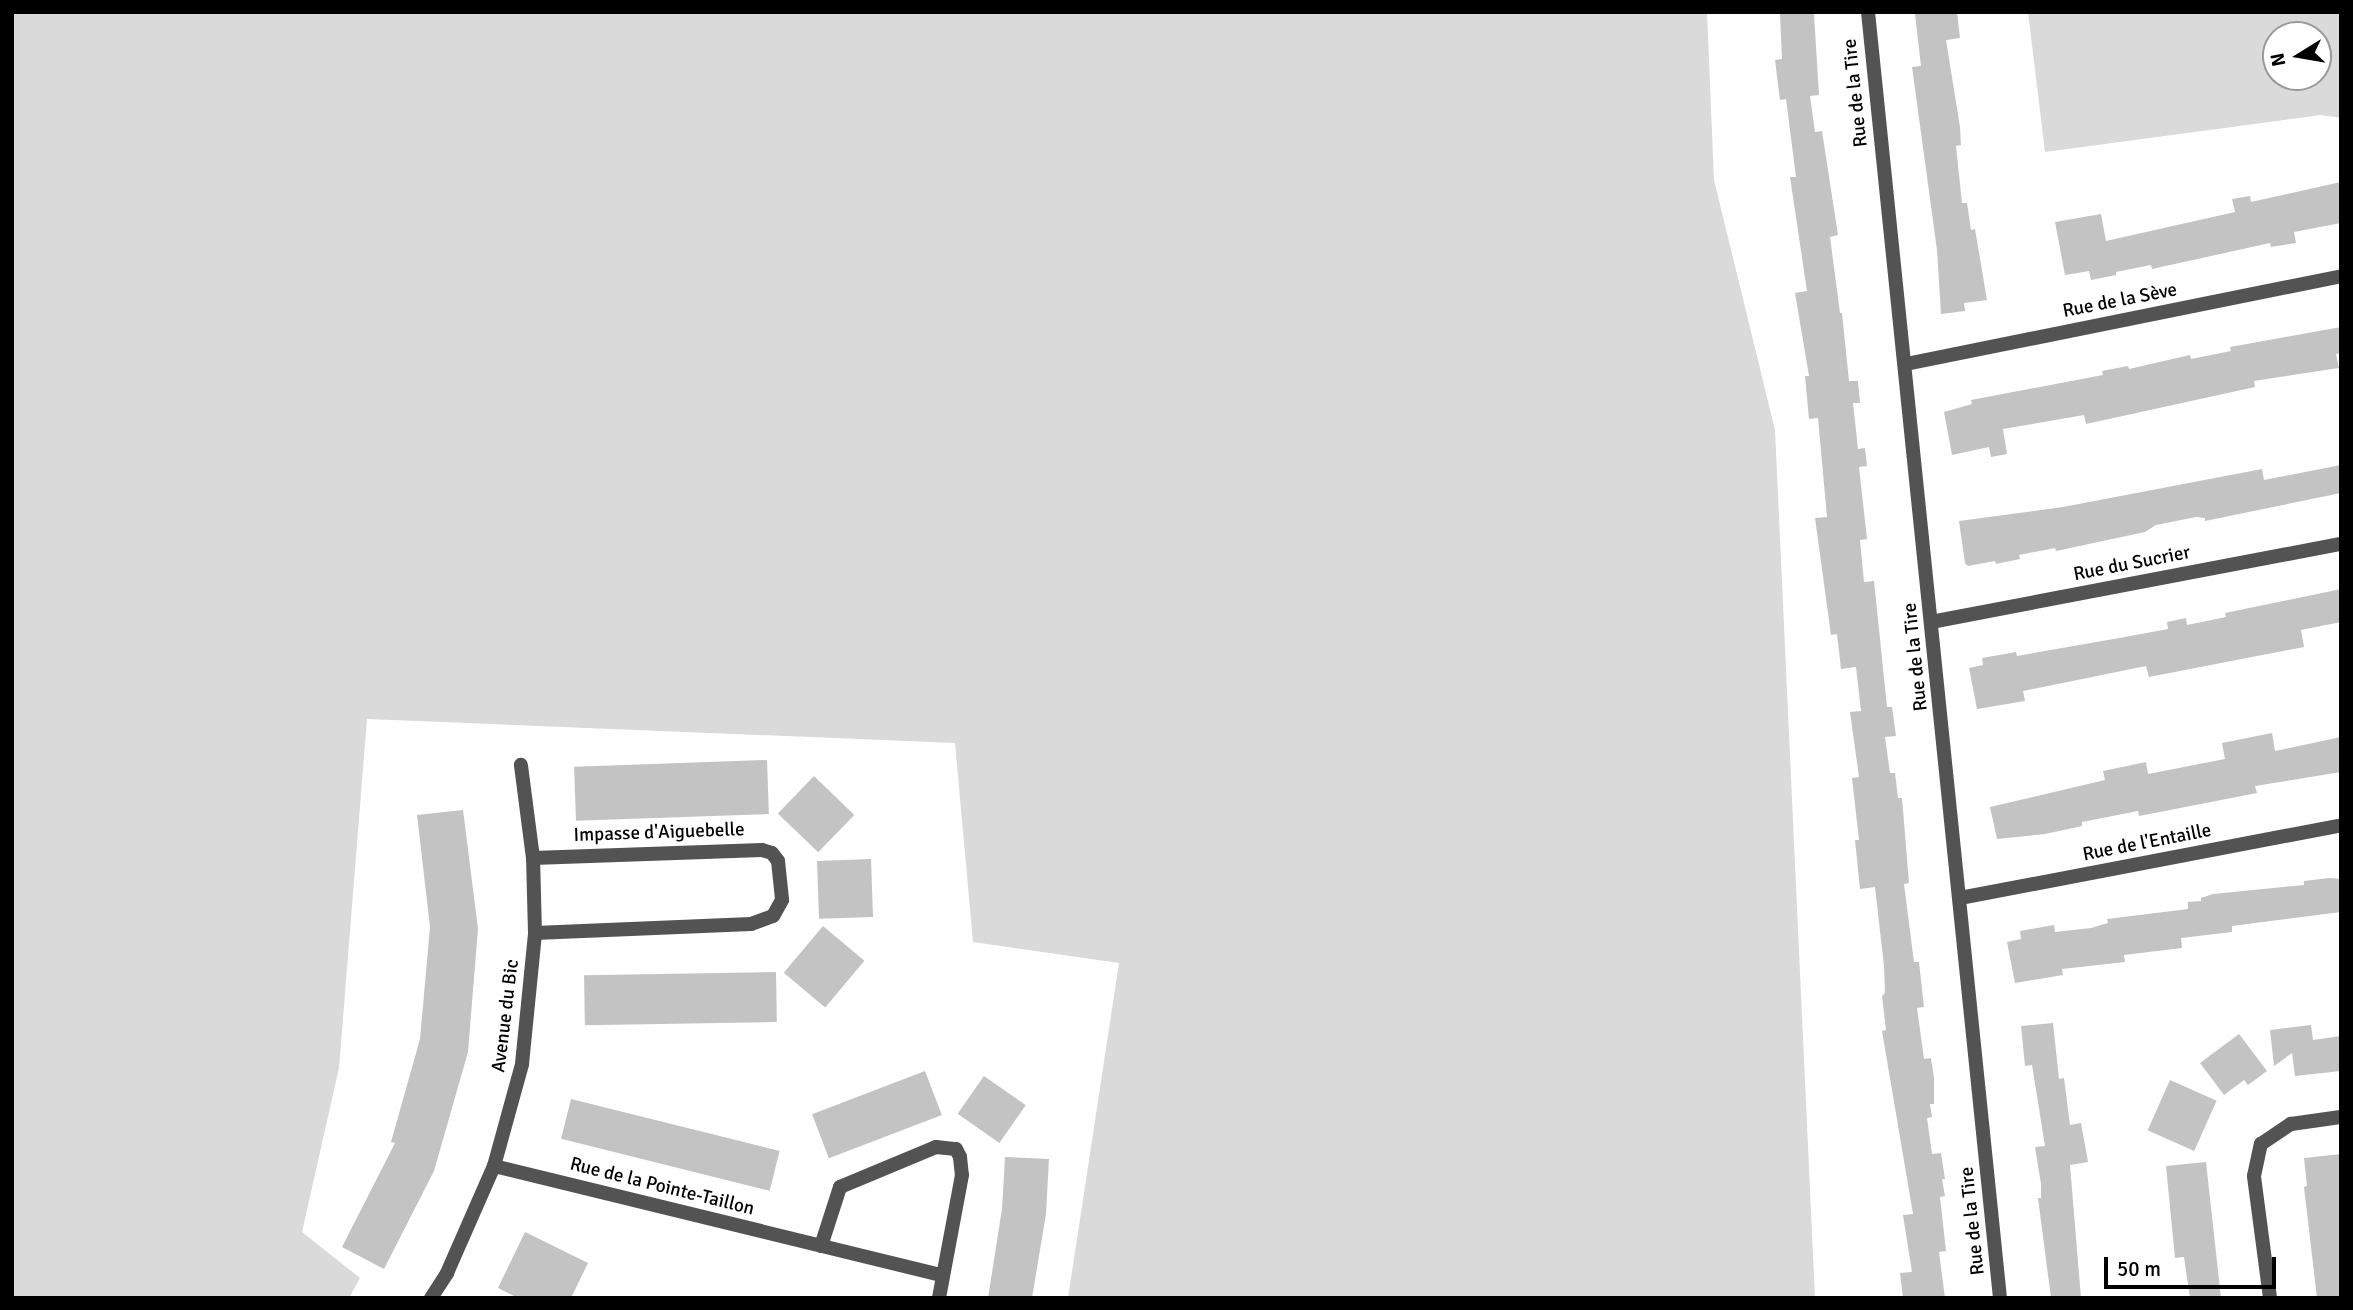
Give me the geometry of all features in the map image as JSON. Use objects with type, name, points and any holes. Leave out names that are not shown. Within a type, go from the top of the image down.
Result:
[{"type":"street","name":"Rue de la Tire","points":[[1868,12],[2000,1298]]},
{"type":"street","name":"Rue de la Sève","points":[[1906,363],[2341,276]]},
{"type":"street","name":"Rue du Sucrier","points":[[1931,622],[2341,544]]},
{"type":"street","name":"Avenue du Bic","points":[[431,1298],[447,1273],[494,1166],[522,1064],[535,933],[533,858],[521,765]]},
{"type":"street","name":"Rue de l'Entaille","points":[[1961,898],[2341,825]]},
{"type":"street","name":"Impasse d'Aiguebelle","points":[[533,858],[762,850],[772,853],[778,861],[782,890],[780,909],[773,916],[751,924],[535,933]]},
{"type":"street","points":[[2270,1298],[2254,1176],[2261,1144],[2291,1124],[2341,1117]]},
{"type":"street","points":[[821,1246],[840,1187],[924,1152],[947,1147],[956,1149],[962,1175],[939,1298]]},
{"type":"street","name":"Rue de la Pointe-Taillon","points":[[494,1166],[942,1275]]},
{"type":"shaded area","points":[[12,12],[1707,12],[1714,180],[1775,430],[1815,1298],[1068,1298],[1119,963],[973,942],[955,743],[367,719],[339,1068],[302,1232],[360,1278],[349,1298],[12,1298]]},
{"type":"shaded area","points":[[2028,12],[2341,12],[2341,118],[2321,115],[2045,152]]},
{"type":"building","points":[[1957,12],[1960,38],[1946,40],[1960,127],[1961,145],[1956,146],[1962,203],[1967,203],[1971,230],[1975,229],[1987,300],[1964,303],[1965,311],[1941,314],[1937,250],[1912,67],[1921,66],[1915,14]]},
{"type":"building","points":[[1780,14],[1814,14],[1819,95],[1810,96],[1815,132],[1822,131],[1838,235],[1830,237],[1849,381],[1858,381],[1860,403],[1853,403],[1858,449],[1865,448],[1867,466],[1859,467],[1867,539],[1860,540],[1864,582],[1874,581],[1887,707],[1892,707],[1896,736],[1885,737],[1890,773],[1895,773],[1898,798],[1902,798],[1909,883],[1904,884],[1914,962],[1919,962],[1924,1007],[1917,1008],[1924,1059],[1931,1058],[1934,1078],[1934,1104],[1930,1104],[1932,1117],[1927,1118],[1932,1154],[1941,1153],[1945,1179],[1942,1179],[1945,1196],[1940,1197],[1946,1251],[1939,1252],[1945,1298],[1903,1298],[1900,1273],[1912,1272],[1903,1215],[1913,1214],[1882,1031],[1886,1030],[1882,996],[1885,993],[1884,966],[1875,887],[1860,889],[1855,840],[1859,840],[1852,778],[1859,777],[1850,712],[1861,711],[1856,667],[1841,669],[1837,634],[1831,635],[1815,518],[1827,517],[1818,418],[1809,419],[1805,376],[1809,376],[1795,293],[1807,291],[1790,177],[1796,177],[1786,99],[1780,100],[1775,60],[1782,59]]},
{"type":"building","points":[[2341,182],[2341,223],[2294,232],[2296,243],[2271,247],[2270,243],[2152,269],[2151,265],[2116,272],[2116,275],[2091,280],[2089,271],[2065,275],[2055,222],[2101,214],[2106,241],[2235,212],[2232,199],[2250,196],[2251,202]]},
{"type":"building","points":[[2341,327],[2341,353],[2336,354],[2339,368],[2254,381],[2255,387],[2086,424],[2084,415],[2003,429],[2007,454],[1991,457],[1989,447],[1952,455],[1944,412],[1972,404],[1971,400],[2103,375],[2102,371],[2128,366],[2129,369],[2190,355],[2191,359],[2231,351],[2230,347]]},
{"type":"building","points":[[2341,465],[2341,493],[2205,521],[2205,518],[2196,517],[2156,525],[2145,532],[2056,551],[2055,548],[2019,555],[2020,559],[1996,564],[1995,561],[1968,566],[1965,563],[1959,521],[2063,507],[2262,469],[2264,480]]},
{"type":"building","points":[[2341,589],[2341,622],[2301,630],[2304,647],[2149,677],[2146,666],[2023,691],[2025,701],[1977,709],[1969,668],[1983,665],[1982,658],[2016,652],[2017,656],[2168,629],[2167,622],[2186,618],[2187,625],[2226,617],[2225,613]]},
{"type":"building","points":[[2272,733],[2275,751],[2341,737],[2341,772],[2255,786],[2257,793],[2170,810],[2139,816],[2138,811],[2082,822],[2082,826],[2045,834],[1997,839],[1990,807],[2105,780],[2103,771],[2146,762],[2148,774],[2225,759],[2222,743]]},
{"type":"building","points":[[767,760],[769,814],[576,821],[574,767]]},
{"type":"building","points":[[814,776],[854,815],[818,852],[778,813]]},
{"type":"building","points":[[463,810],[478,929],[468,1052],[434,1171],[384,1269],[342,1247],[395,1143],[391,1142],[420,1039],[430,927],[417,815]]},
{"type":"building","points":[[871,859],[873,917],[819,919],[817,861]]},
{"type":"building","points":[[2341,879],[2341,912],[2232,926],[2232,932],[2181,938],[2182,948],[2124,955],[2125,962],[2062,969],[2063,975],[2015,983],[2007,942],[2021,939],[2020,931],[2054,925],[2055,932],[2091,928],[2108,923],[2107,919],[2188,909],[2188,902],[2201,901],[2201,898],[2213,894],[2304,885],[2304,881]]},
{"type":"building","points":[[823,926],[864,961],[825,1007],[784,973]]},
{"type":"building","points":[[776,972],[777,1022],[585,1025],[584,975]]},
{"type":"building","points":[[2053,1023],[2059,1079],[2064,1078],[2070,1125],[2081,1123],[2088,1162],[2070,1165],[2081,1298],[2051,1298],[2038,1198],[2041,1198],[2041,1184],[2035,1147],[2045,1146],[2032,1065],[2025,1066],[2021,1026]]},
{"type":"building","points":[[2311,1025],[2313,1040],[2341,1036],[2341,1071],[2295,1076],[2292,1053],[2274,1066],[2270,1030]]},
{"type":"building","points":[[2239,1034],[2267,1071],[2248,1085],[2244,1080],[2224,1095],[2200,1063]]},
{"type":"building","points":[[925,1071],[942,1115],[829,1158],[812,1114]]},
{"type":"building","points":[[984,1076],[1026,1105],[999,1143],[958,1114]]},
{"type":"building","points":[[2170,1080],[2217,1101],[2194,1151],[2148,1130]]},
{"type":"building","points":[[571,1099],[780,1151],[770,1191],[561,1139]]},
{"type":"building","points":[[2341,1154],[2341,1298],[2317,1298],[2304,1187],[2307,1186],[2304,1158]]},
{"type":"building","points":[[1005,1157],[1049,1159],[1046,1214],[1032,1298],[988,1298],[1002,1209]]},
{"type":"building","points":[[2206,1162],[2221,1298],[2190,1298],[2184,1257],[2175,1258],[2166,1166]]},
{"type":"building","points":[[525,1232],[588,1263],[571,1298],[518,1298],[498,1288]]}]
